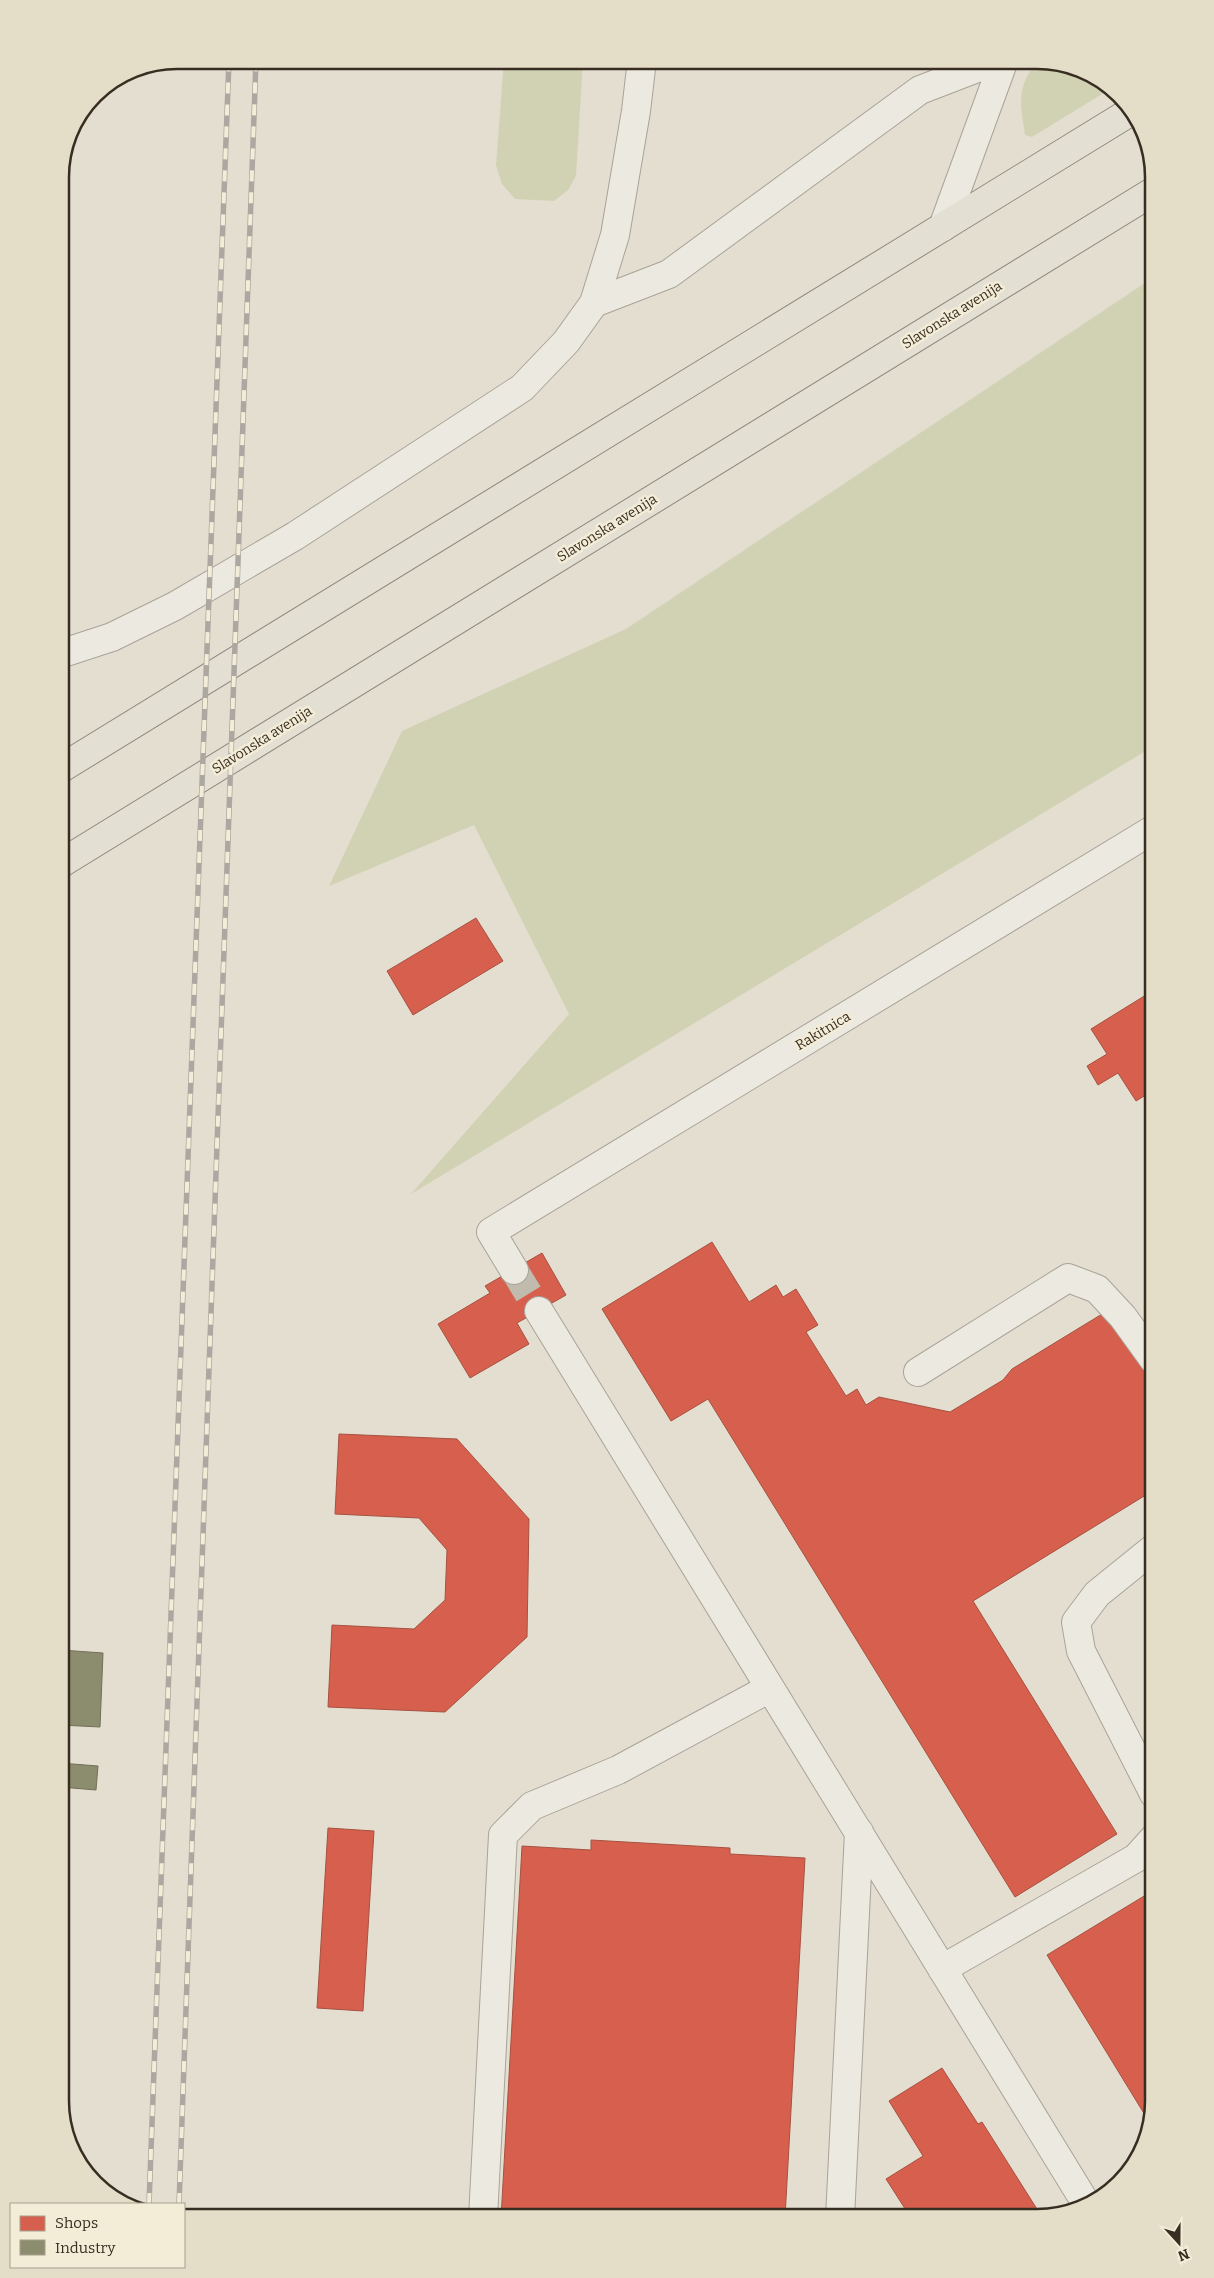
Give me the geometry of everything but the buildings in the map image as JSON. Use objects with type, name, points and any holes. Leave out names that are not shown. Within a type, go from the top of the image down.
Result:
[{"type":"main road","points":[[69,762],[1126,115]]},
{"type":"main road","name":"Slavonska avenija","points":[[69,858],[1145,197]]},
{"type":"street","points":[[69,651],[112,637],[175,606],[295,536],[522,388],[566,342],[594,303],[615,235],[636,111],[641,69]]},
{"type":"street","points":[[594,303],[669,274],[920,90],[975,69]]},
{"type":"street","points":[[943,227],[1001,69]]},
{"type":"street","name":"Rakitnica","points":[[514,1270],[491,1232],[1145,834]]},
{"type":"street","points":[[918,1372],[1068,1278],[1097,1289],[1123,1317],[1145,1348]]},
{"type":"street","points":[[539,1311],[1083,2199]]},
{"type":"street","points":[[1145,1555],[1097,1594],[1076,1622],[1081,1651],[1145,1776]]},
{"type":"street","points":[[484,2209],[503,1835],[532,1806],[618,1770],[770,1688]]},
{"type":"street","points":[[840,2209],[859,1832]]},
{"type":"street","points":[[942,1969],[1136,1858],[1145,1848]]},
{"type":"green space","points":[[503,69],[582,69],[576,176],[568,190],[554,201],[515,199],[502,184],[496,165]]},
{"type":"green space","points":[[1045,69],[1072,74],[1105,92],[1032,137],[1025,135],[1021,95],[1031,70]]},
{"type":"green space","points":[[1145,283],[1145,751],[411,1194],[569,1014],[474,825],[329,886],[402,731],[626,629]]},
{"type":"tunnel","points":[[514,1270],[539,1311]]},
{"type":"railway","points":[[149,2203],[229,69]]},
{"type":"railway","points":[[179,2203],[256,69]]}]
